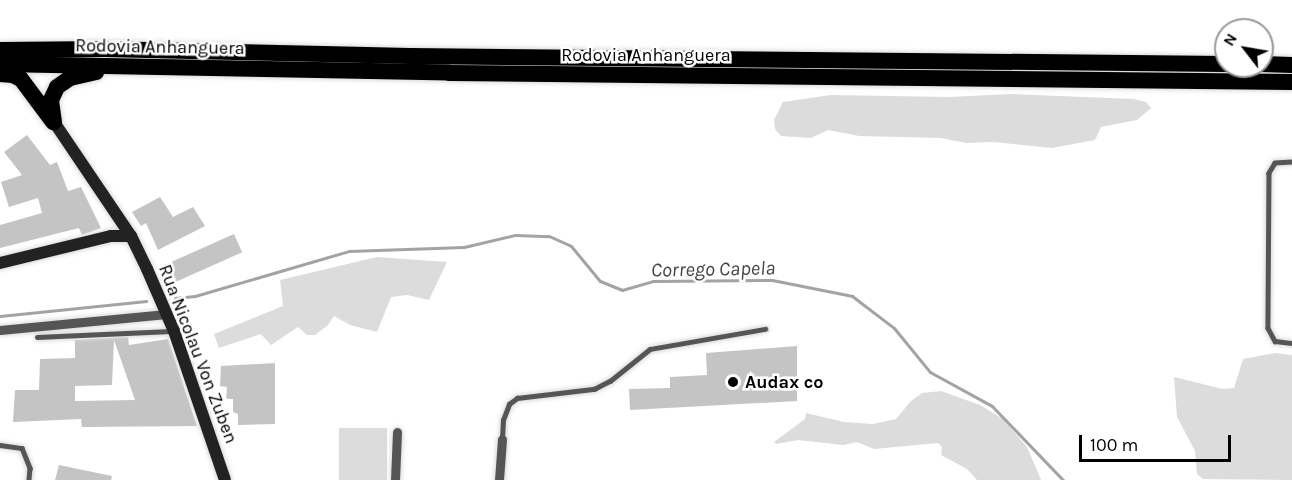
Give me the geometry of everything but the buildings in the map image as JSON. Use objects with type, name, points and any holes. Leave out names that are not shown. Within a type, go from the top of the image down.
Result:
[{"type":"highway","name":"Rodovia Anhanguera","points":[[1,63],[104,49],[386,56],[1214,64]]},
{"type":"highway","name":"Rodovia Anhanguera","points":[[1,63],[448,73],[1292,82]]},
{"type":"highway","points":[[1,63],[21,79],[54,122]]},
{"type":"highway","points":[[1274,64],[1292,65]]},
{"type":"highway","points":[[54,122],[52,96],[60,83],[77,76],[148,66]]},
{"type":"main road","name":"Rua Nicolau Von Zuben","points":[[54,122],[131,236],[174,331],[225,480]]},
{"type":"main road","points":[[111,205],[115,223],[111,236]]},
{"type":"main road","points":[[0,262],[111,236],[131,236]]},
{"type":"street","points":[[0,330],[166,314]]},
{"type":"street","points":[[395,480],[397,432]]},
{"type":"street","points":[[499,480],[502,439]]},
{"type":"lane","points":[[1292,162],[1275,163],[1269,173],[1268,317],[1270,336],[1275,341],[1292,343]]},
{"type":"lane","points":[[502,439],[503,420],[509,404],[517,398],[594,389],[610,381],[650,349],[765,329]]},
{"type":"lane","points":[[38,337],[174,331]]},
{"type":"lane","points":[[0,445],[22,448],[30,468],[29,480]]},
{"type":"shaded area","points":[[1011,94],[1134,99],[1146,102],[1151,108],[1137,120],[1101,127],[1095,140],[1052,148],[993,142],[966,143],[941,138],[859,136],[828,130],[811,138],[781,136],[775,129],[774,120],[783,102],[831,95],[949,97]]},
{"type":"shaded area","points":[[377,257],[447,262],[429,300],[407,295],[391,297],[377,332],[350,325],[334,316],[328,325],[315,335],[307,335],[298,327],[271,345],[261,334],[219,348],[214,334],[283,306],[280,280]]},
{"type":"shaded area","points":[[1275,353],[1292,355],[1292,480],[1203,479],[1197,474],[1195,451],[1177,417],[1174,377],[1223,389],[1234,388],[1243,359]]},
{"type":"shaded area","points":[[941,391],[980,405],[1003,419],[1027,447],[1041,480],[977,480],[967,469],[941,455],[942,447],[938,443],[874,449],[857,442],[843,445],[798,440],[776,444],[774,442],[805,419],[806,413],[844,422],[873,424],[896,419],[911,401],[922,393]]},
{"type":"shaded area","points":[[339,428],[387,428],[387,480],[339,480]]},
{"type":"waterway","name":"Corrego Capela","points":[[175,298],[195,296],[349,251],[464,247],[515,235],[549,236],[571,246],[600,281],[622,290],[653,281],[772,280],[852,296],[894,328],[930,372],[992,406],[1063,480]]},
{"type":"waterway","name":"Corrego Capela","points":[[0,316],[146,301]]},
{"type":"place","name":"Audax co","points":[[733,382]]}]
